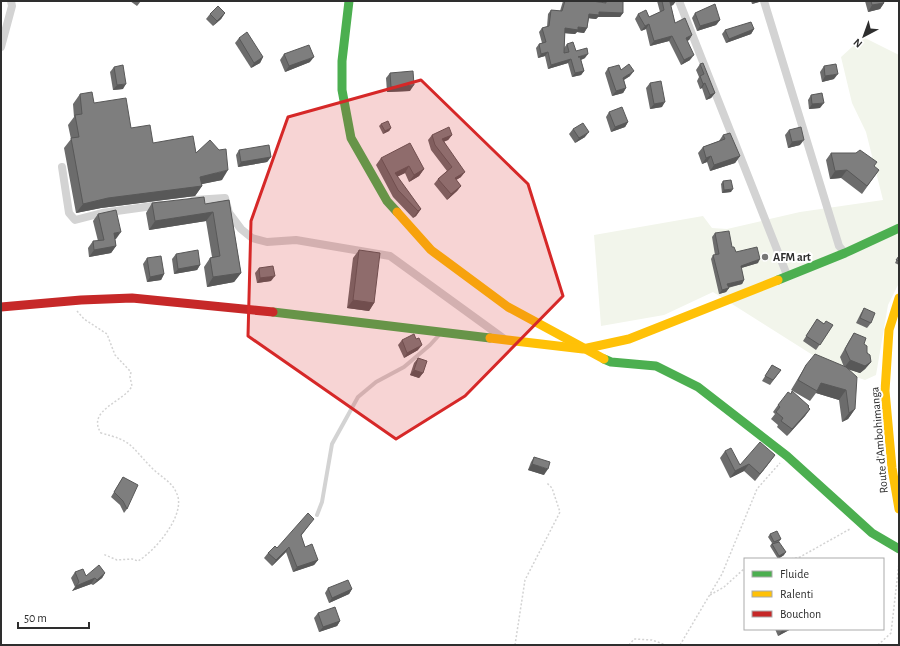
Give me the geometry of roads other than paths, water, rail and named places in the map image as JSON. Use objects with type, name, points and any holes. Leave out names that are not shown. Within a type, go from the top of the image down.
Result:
[{"type":"street","points":[[1,47],[12,6],[11,1]]},
{"type":"street","points":[[350,1],[342,61],[342,90],[351,138],[387,201],[432,250],[508,307],[583,349],[611,362],[656,366],[698,387],[787,456],[872,534],[899,549]]},
{"type":"street","points":[[679,1],[787,275]]},
{"type":"street","points":[[764,1],[839,246],[845,252]]},
{"type":"street","points":[[62,168],[69,213],[75,220],[102,213],[168,204]]},
{"type":"street","points":[[183,202],[225,198],[229,213],[241,229],[252,238],[267,242],[296,240],[390,256],[505,340]]},
{"type":"street","points":[[1,307],[73,300],[132,298],[214,305],[443,331],[583,349],[629,339],[845,252],[899,228]]},
{"type":"street","name":"Route d'Ambohimanga","points":[[899,298],[889,330],[885,391],[892,468],[899,509]]},
{"type":"lane","points":[[317,515],[322,502],[332,444],[358,397],[376,382],[404,367],[430,345],[443,331]]},
{"type":"place","name":"AFM art","points":[[765,257]]}]
